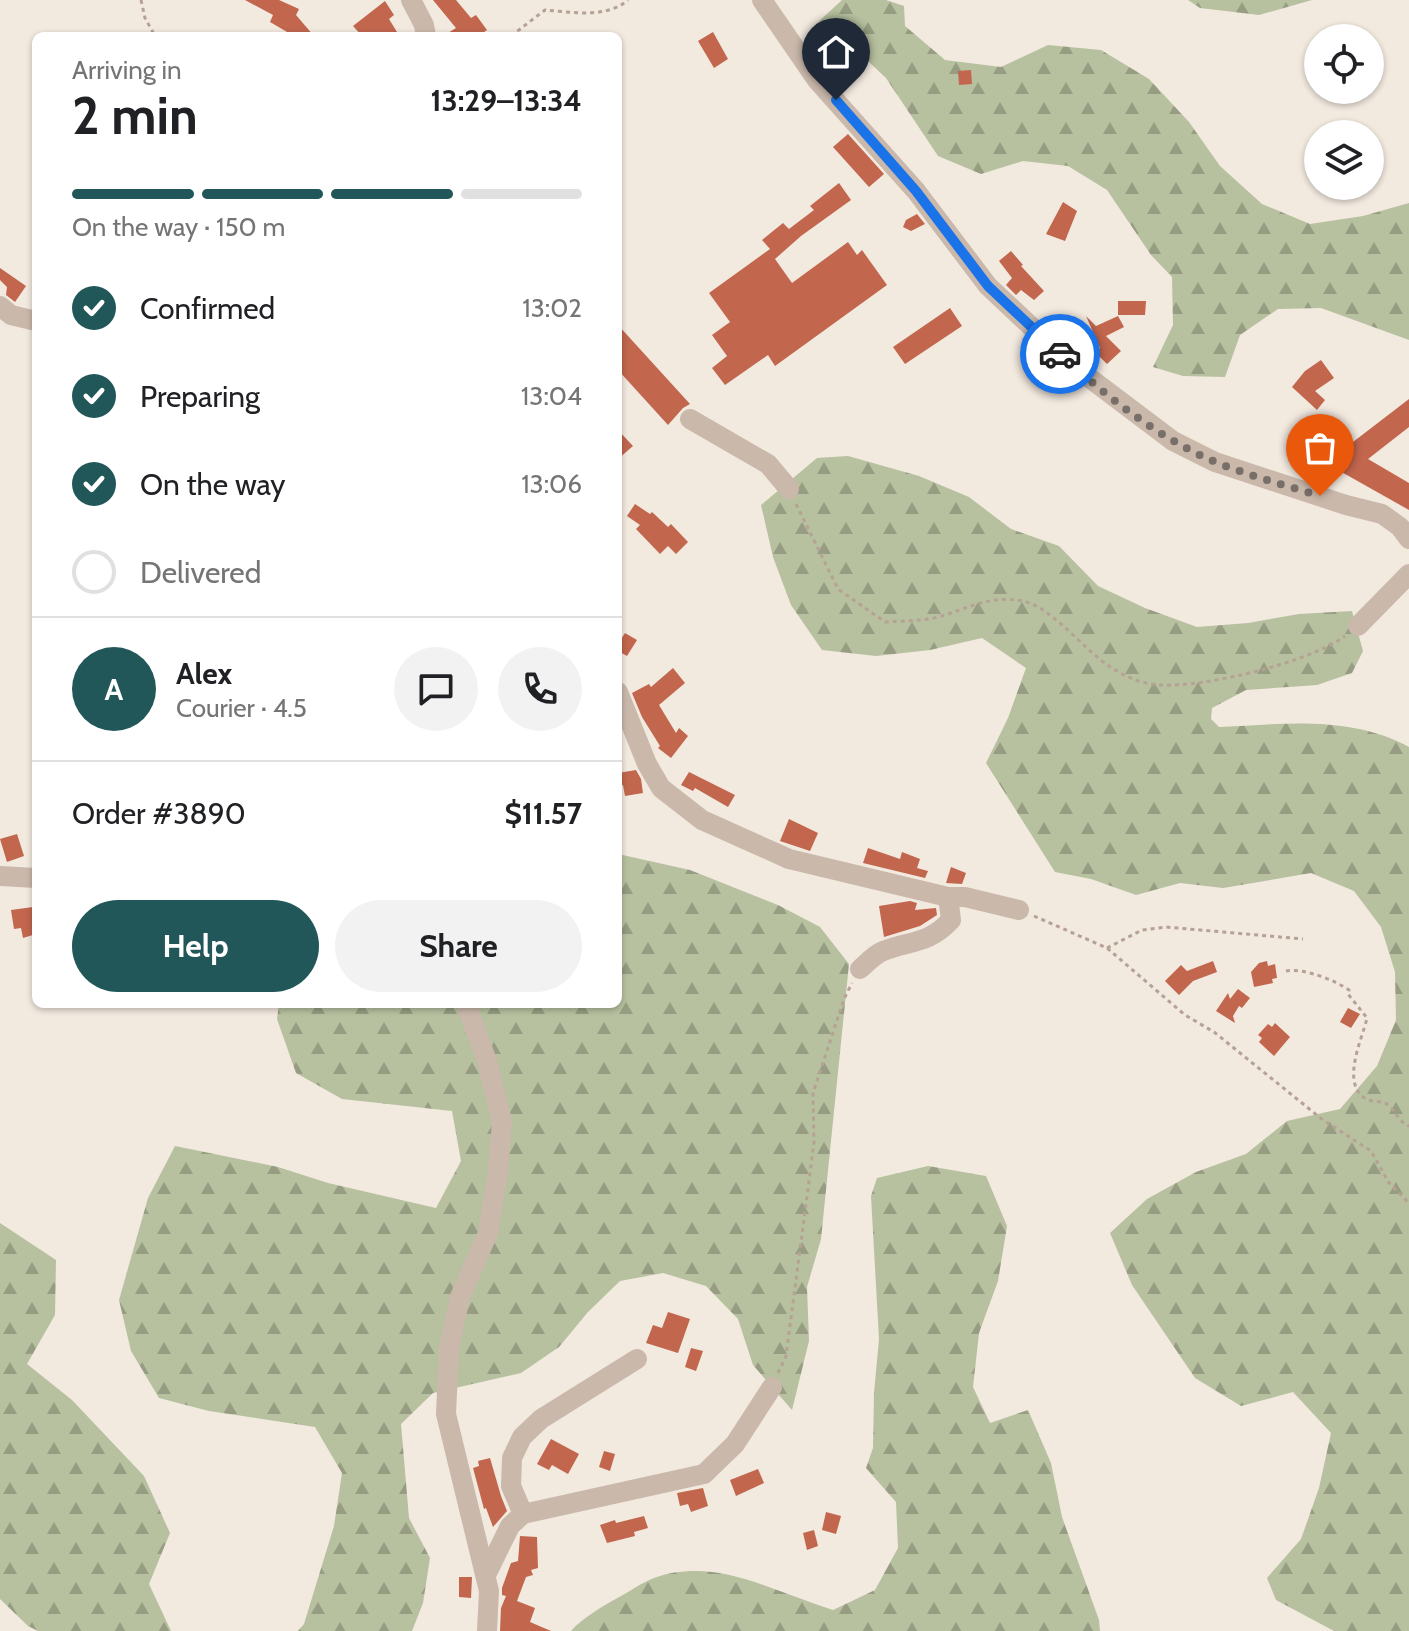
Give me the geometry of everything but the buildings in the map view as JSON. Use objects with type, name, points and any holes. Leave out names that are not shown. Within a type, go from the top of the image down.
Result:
[{"type":"street","points":[[411,0],[425,32]]},
{"type":"street","points":[[762,0],[817,80],[916,191],[988,286],[1071,364],[1173,441],[1215,462],[1382,514],[1400,527],[1409,539]]},
{"type":"street","points":[[0,306],[11,315],[32,320]]},
{"type":"street","points":[[690,419],[768,464],[789,489]]},
{"type":"street","points":[[1358,626],[1409,574]]},
{"type":"street","points":[[622,702],[647,764],[661,788],[702,820],[789,859],[948,897],[965,897],[1019,910]]},
{"type":"street","points":[[0,876],[32,878]]},
{"type":"street","points":[[860,969],[884,951],[922,941],[945,926],[951,920],[948,897]]},
{"type":"street","points":[[467,1008],[487,1061],[502,1121],[488,1233],[460,1297],[449,1349],[446,1414],[486,1575],[489,1591],[487,1631]]},
{"type":"street","points":[[523,1514],[511,1486],[512,1458],[522,1437],[541,1419],[637,1359]]},
{"type":"street","points":[[486,1575],[510,1526],[523,1514],[704,1474],[735,1444],[772,1387]]},
{"type":"path","points":[[141,0],[145,18],[153,32]]},
{"type":"path","points":[[518,32],[545,10],[592,14],[622,5],[628,0]]},
{"type":"path","points":[[789,489],[838,589],[885,622],[934,618],[966,606],[1007,599],[1027,601],[1105,664],[1129,678],[1159,685],[1239,675],[1305,658],[1333,645],[1358,626]]},
{"type":"path","points":[[1019,910],[1107,948],[1185,1015],[1214,1032],[1323,1120],[1371,1151],[1389,1183],[1409,1203]]},
{"type":"path","points":[[1107,948],[1142,930],[1166,927],[1303,939]]},
{"type":"path","points":[[772,1387],[786,1356],[814,1143],[813,1093],[844,999],[860,969]]},
{"type":"path","points":[[1286,971],[1295,970],[1340,984],[1349,990],[1348,994],[1367,1018],[1353,1065],[1355,1085],[1366,1099],[1387,1104],[1409,1126]]},
{"type":"green space","points":[[842,0],[886,0],[904,6],[905,26],[945,60],[1001,67],[1048,45],[1101,50],[1149,79],[1189,122],[1220,166],[1262,204],[1310,224],[1363,216],[1409,203],[1409,340],[1321,308],[1278,309],[1240,335],[1225,377],[1183,376],[1153,367],[1173,325],[1172,277],[1151,255],[1107,190],[1068,166],[1023,161],[981,174],[938,156],[886,78],[853,47],[816,24]]},
{"type":"green space","points":[[1188,0],[1312,0],[1259,15],[1200,8]]},
{"type":"green space","points":[[848,456],[919,476],[969,497],[1011,529],[1059,546],[1098,586],[1197,627],[1248,623],[1299,614],[1352,611],[1363,651],[1352,673],[1317,685],[1246,690],[1212,708],[1211,719],[1219,727],[1340,726],[1387,737],[1409,747],[1409,1631],[1334,1631],[1276,1600],[1267,1578],[1301,1539],[1319,1488],[1331,1433],[1293,1392],[1241,1406],[1195,1378],[1132,1285],[1110,1233],[1147,1199],[1196,1172],[1246,1154],[1287,1121],[1340,1109],[1377,1066],[1396,1020],[1395,972],[1381,927],[1354,891],[1311,873],[1223,888],[1180,883],[1136,895],[1091,879],[1055,872],[986,763],[1008,718],[1026,668],[982,638],[930,650],[876,656],[822,650],[791,605],[773,557],[761,505],[817,458]]},
{"type":"green space","points":[[622,855],[690,870],[778,905],[820,927],[849,964],[821,1239],[807,1287],[809,1341],[792,1410],[753,1365],[738,1319],[706,1286],[663,1273],[620,1281],[588,1312],[559,1347],[521,1373],[433,1393],[401,1424],[409,1518],[430,1558],[423,1603],[412,1631],[298,1631],[304,1624],[334,1526],[342,1473],[315,1427],[209,1411],[159,1398],[131,1351],[119,1300],[148,1198],[175,1146],[278,1167],[328,1183],[436,1208],[461,1161],[452,1111],[342,1099],[296,1073],[277,1019],[278,1008],[622,1008]]},
{"type":"green space","points":[[928,1166],[986,1176],[1007,1226],[998,1281],[979,1333],[973,1387],[990,1423],[1028,1410],[1051,1463],[1062,1517],[1099,1620],[1100,1631],[571,1631],[594,1612],[642,1584],[677,1572],[700,1571],[745,1579],[833,1610],[875,1590],[898,1548],[896,1502],[866,1468],[873,1448],[879,1339],[871,1196],[877,1178]]},
{"type":"green space","points":[[0,1223],[56,1260],[55,1315],[27,1364],[72,1400],[144,1476],[170,1533],[149,1584],[171,1631],[38,1631],[28,1626],[0,1599]]},
{"type":"way so far","points":[[1060,354],[1173,441],[1215,462],[1320,496]]},
{"type":"route","points":[[836,100],[916,191],[988,286],[1060,354]]}]
